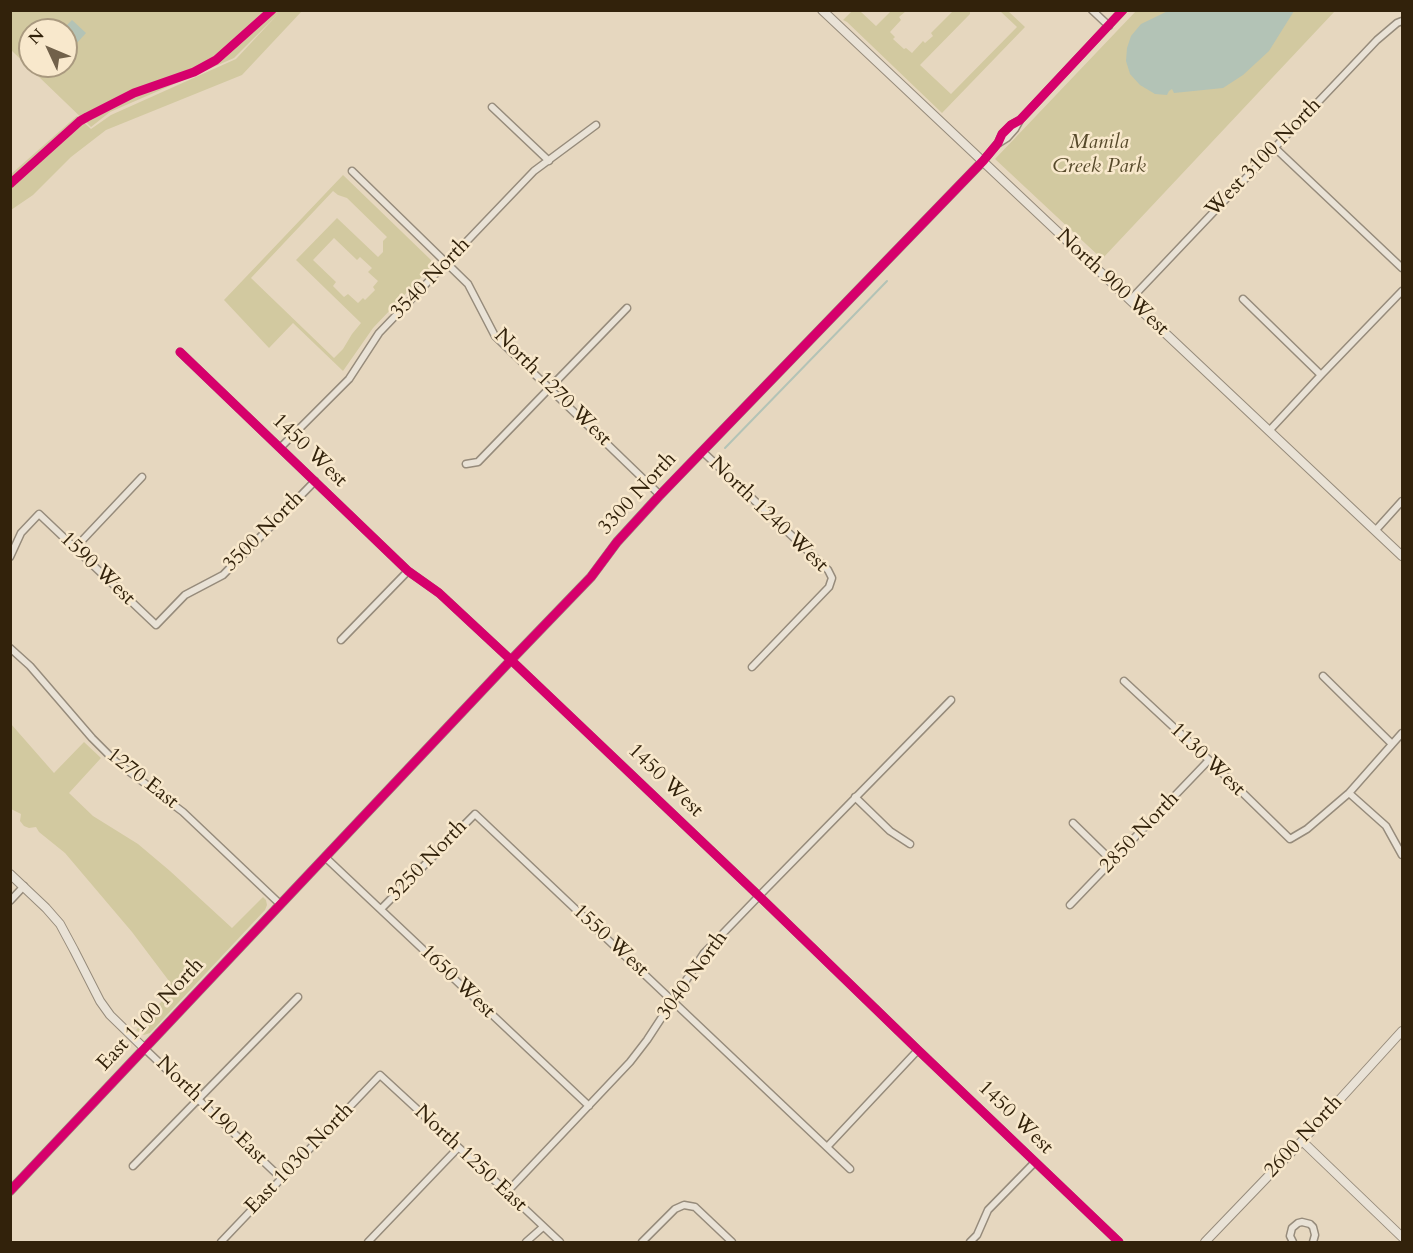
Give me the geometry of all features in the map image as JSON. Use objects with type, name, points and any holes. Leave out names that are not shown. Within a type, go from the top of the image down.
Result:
[{"type":"street","name":"North 900 West","points":[[822,10],[1402,556]]},
{"type":"street","points":[[1092,10],[1109,26]]},
{"type":"street","points":[[983,161],[998,143],[1002,134],[1020,120],[1123,10]]},
{"type":"street","name":"West 3100 North","points":[[1130,300],[1377,40],[1402,21]]},
{"type":"street","points":[[492,107],[549,161]]},
{"type":"street","name":"3540 North","points":[[280,448],[349,379],[379,333],[534,171],[596,125]]},
{"type":"street","points":[[1274,147],[1402,268]]},
{"type":"street","name":"3300 North","points":[[318,865],[591,577],[617,542],[660,495],[983,161]]},
{"type":"street","name":"North 1270 West","points":[[352,171],[468,284],[495,336],[660,495]]},
{"type":"street","points":[[1269,431],[1402,291]]},
{"type":"street","points":[[1243,299],[1321,375]]},
{"type":"street","points":[[466,464],[478,462],[627,308]]},
{"type":"street","name":"1450 West","points":[[180,352],[408,571],[439,593],[511,660],[1119,1242]]},
{"type":"street","name":"North 1240 West","points":[[703,452],[828,570],[831,578],[829,587],[752,667]]},
{"type":"street","points":[[75,548],[142,477]]},
{"type":"street","name":"3500 North","points":[[156,625],[185,595],[223,575],[315,481]]},
{"type":"street","points":[[1375,531],[1402,501]]},
{"type":"street","name":"1590 West","points":[[10,557],[21,533],[39,514],[156,625]]},
{"type":"street","points":[[341,640],[408,571]]},
{"type":"street","name":"1270 East","points":[[10,648],[30,666],[92,738],[115,761],[183,812],[280,904]]},
{"type":"street","points":[[1323,676],[1392,744]]},
{"type":"street","name":"1130 West","points":[[1124,681],[1290,839],[1307,829],[1349,793]]},
{"type":"street","name":"3040 North","points":[[507,1192],[630,1062],[704,953],[951,700]]},
{"type":"street","points":[[1402,733],[1349,793],[1386,826],[1402,855]]},
{"type":"street","name":"2850 North","points":[[1070,905],[1209,760]]},
{"type":"street","points":[[855,797],[890,831],[910,844]]},
{"type":"street","name":"3250 North","points":[[381,909],[475,814]]},
{"type":"street","name":"1550 West","points":[[475,814],[850,1169]]},
{"type":"street","points":[[1073,823],[1112,861]]},
{"type":"street","name":"1650 West","points":[[326,857],[589,1106]]},
{"type":"street","name":"East 1100 North","points":[[12,1186],[318,865]]},
{"type":"street","name":"North 1190 East","points":[[10,874],[60,924],[100,1001],[110,1015],[282,1179]]},
{"type":"street","points":[[10,901],[24,886]]},
{"type":"street","points":[[133,1166],[297,997]]},
{"type":"street","name":"2600 North","points":[[1205,1242],[1302,1141],[1402,1031]]},
{"type":"street","points":[[827,1148],[918,1050]]},
{"type":"street","name":"North 1250 East","points":[[380,1075],[560,1242]]},
{"type":"street","name":"East 1030 North","points":[[220,1242],[380,1075]]},
{"type":"street","points":[[1302,1141],[1402,1237]]},
{"type":"street","points":[[369,1242],[458,1148]]},
{"type":"street","points":[[969,1242],[977,1235],[988,1210],[1035,1162]]},
{"type":"street","points":[[642,1242],[675,1209],[684,1204],[695,1207],[732,1242]]},
{"type":"street","points":[[1293,1242],[1290,1236],[1292,1228],[1302,1222],[1313,1227],[1315,1235],[1312,1242]]},
{"type":"street","points":[[526,1242],[543,1227]]},
{"type":"green space","points":[[11,11],[302,11],[242,75],[106,130],[71,157],[33,195],[11,210],[10,175],[77,116],[91,129],[111,115],[236,59],[279,13],[234,58],[110,112],[91,127],[40,78],[78,78],[78,18],[18,18],[18,57],[11,50]]},
{"type":"green space","points":[[852,11],[862,11],[876,26],[891,11],[906,11],[899,17],[901,20],[890,32],[895,37],[893,39],[912,53],[923,41],[925,43],[933,36],[931,33],[953,11],[970,11],[970,14],[920,65],[951,94],[1017,27],[1000,11],[1008,11],[1025,27],[942,113],[843,20]]},
{"type":"green space","name":"Manila Creek Park","points":[[1136,11],[1335,11],[1102,259],[995,159]]},
{"type":"green space","points":[[343,175],[431,260],[432,266],[373,328],[343,371],[293,323],[269,348],[224,300]],"holes":[[[333,191],[347,198],[387,237],[383,241],[383,252],[378,257],[337,218],[296,260],[361,323],[334,358],[251,278]],[[334,238],[357,260],[360,257],[372,268],[368,272],[378,281],[373,287],[375,290],[365,300],[363,298],[358,303],[348,294],[344,297],[333,286],[336,282],[313,260]]]},
{"type":"green space","points":[[11,724],[54,773],[84,742],[101,758],[69,793],[93,816],[138,844],[232,928],[263,897],[266,900],[265,910],[150,1033],[144,1035],[136,1030],[163,1000],[169,981],[132,932],[65,853],[36,827],[24,826],[20,821],[21,814],[11,809]]},
{"type":"shaded area","points":[[1170,10],[1294,11],[1269,51],[1243,75],[1223,88],[1174,93],[1172,89],[1167,95],[1155,94],[1140,85],[1130,74],[1126,61],[1127,48],[1131,36],[1141,24]]},
{"type":"shaded area","points":[[78,26],[86,33],[78,42]]},
{"type":"waterway","points":[[725,448],[887,281]]},
{"type":"cycle path","points":[[10,184],[80,121],[134,93],[194,72],[216,60],[272,10]]},
{"type":"cycle path","points":[[10,1191],[591,577],[617,542],[660,495],[983,161],[998,143],[1002,134],[1020,120],[1123,10]]},
{"type":"cycle path","points":[[180,352],[408,571],[439,593],[511,660],[1119,1242]]}]
